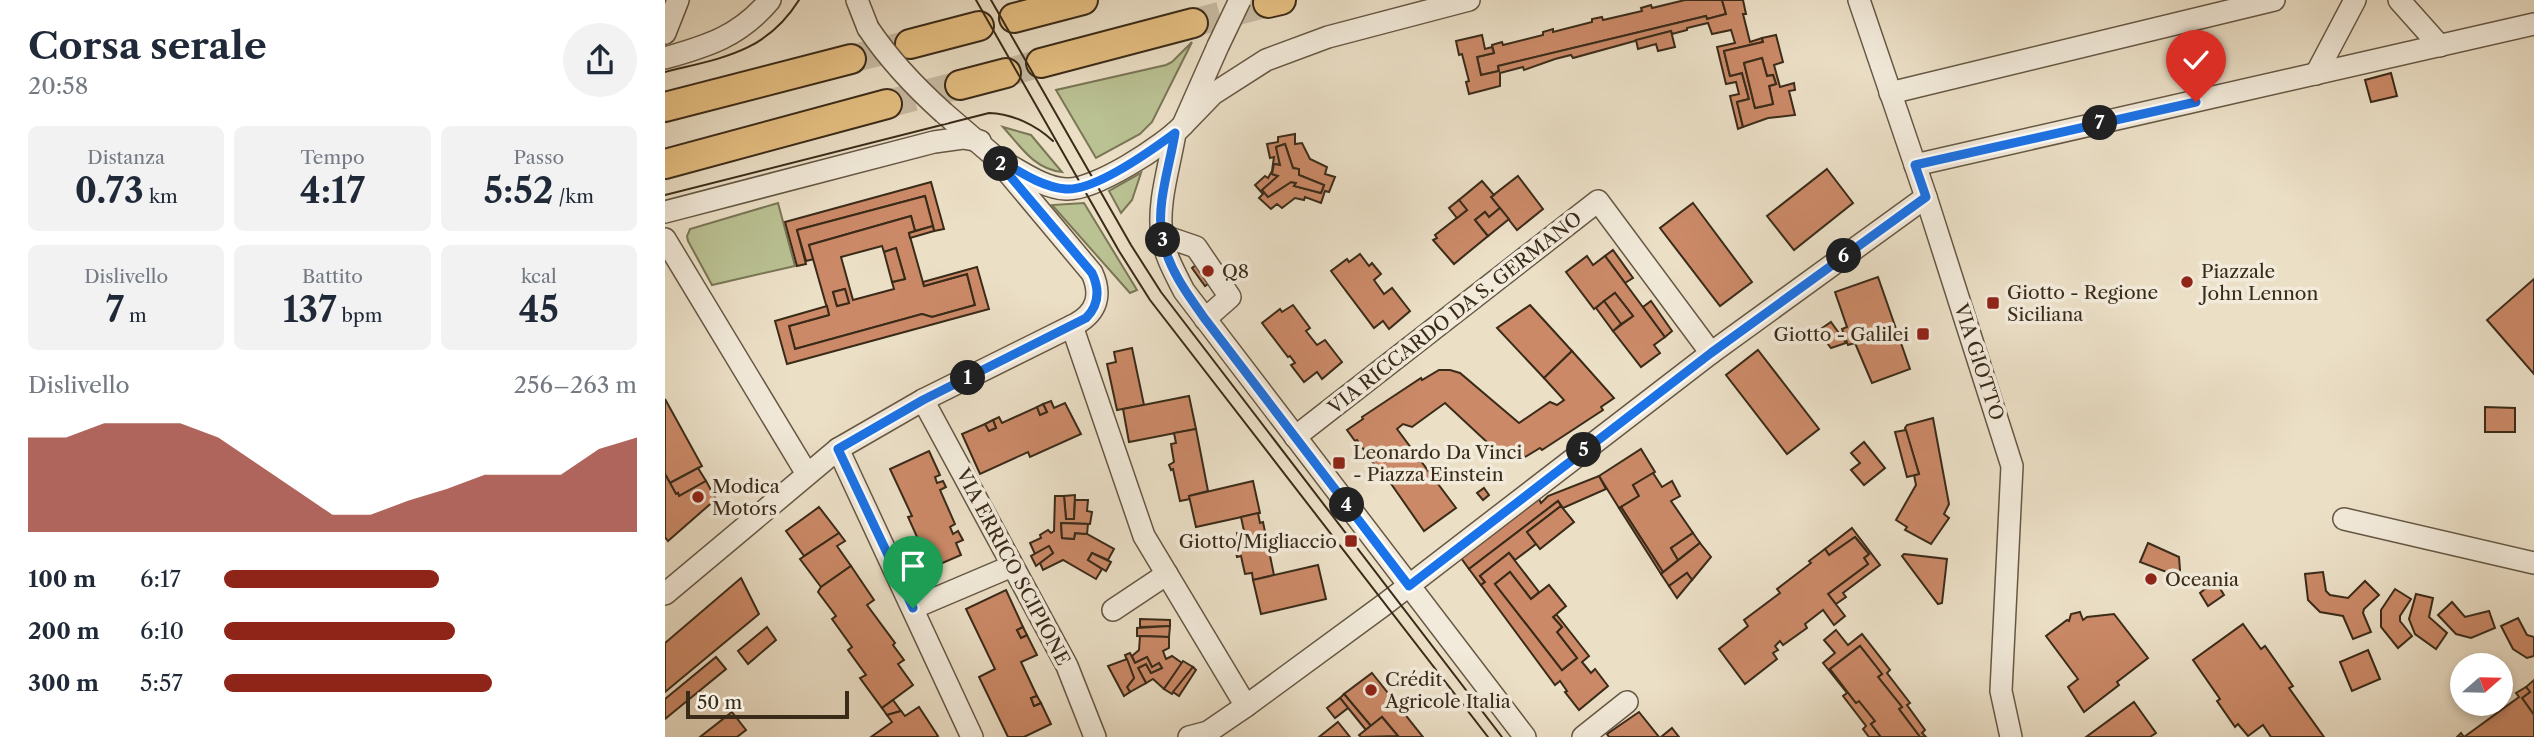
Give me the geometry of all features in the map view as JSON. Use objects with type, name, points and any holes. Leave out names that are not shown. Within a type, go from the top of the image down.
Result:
[{"type":"main road","points":[[1014,18],[1083,0]]},
{"type":"main road","points":[[1041,63],[1193,23]]},
{"type":"main road","points":[[910,44],[979,26]]},
{"type":"main road","points":[[665,107],[851,59]]},
{"type":"main road","points":[[960,85],[1006,73]]},
{"type":"main road","points":[[665,163],[887,104]]},
{"type":"street","points":[[665,33],[678,0]]},
{"type":"street","points":[[665,58],[720,41],[748,22],[770,0]]},
{"type":"street","points":[[665,594],[838,449],[923,400],[1079,322],[1096,304],[1098,293],[1092,273],[986,149],[909,81],[884,52],[868,28],[857,0]]},
{"type":"street","points":[[1240,0],[1179,129],[1161,210],[1161,235],[1168,259],[1205,319],[1525,737]]},
{"type":"street","points":[[665,212],[934,142],[963,138],[1040,182],[1065,189],[1083,187],[1131,164],[1179,129],[1213,94],[1266,60],[1328,37],[1469,0]]},
{"type":"street","name":"VIA GIOTTO","points":[[1859,0],[1926,197],[2012,466],[2001,691],[2011,737]]},
{"type":"street","points":[[1890,93],[2274,0]]},
{"type":"street","points":[[2316,74],[2355,0]]},
{"type":"street","points":[[2399,0],[2440,46]]},
{"type":"street","points":[[1915,165],[2534,24]]},
{"type":"street","points":[[1200,735],[1247,706],[1409,586],[1711,353],[1926,197]]},
{"type":"street","name":"VIA RICCARDO DA S. GERMANO","points":[[1295,438],[1598,201],[1711,353]]},
{"type":"street","points":[[1161,235],[1196,247],[1230,298],[1205,319]]},
{"type":"street","points":[[665,239],[807,474]]},
{"type":"street","points":[[1079,322],[1144,536],[1247,706]]},
{"type":"street","name":"VIA ERRICO SCIPIONE","points":[[923,400],[1067,666],[1095,737]]},
{"type":"street","points":[[838,449],[972,737]]},
{"type":"street","points":[[2344,519],[2534,563]]},
{"type":"street","points":[[913,608],[1012,566]]},
{"type":"street","points":[[1113,610],[1167,574]]},
{"type":"street","points":[[1583,737],[1627,702]]},
{"type":"green space","points":[[1192,42],[1152,122],[1140,134],[1096,158],[1056,90],[1166,65]]},
{"type":"green space","points":[[1003,127],[1031,135],[1062,172],[1043,167],[1036,162]]},
{"type":"green space","points":[[1141,173],[1132,200],[1121,213],[1109,191]]},
{"type":"green space","points":[[778,203],[795,266],[712,285],[688,241],[690,229]]},
{"type":"green space","points":[[1084,203],[1137,290],[1130,293],[1052,205]]},
{"type":"building","points":[[1685,0],[1722,0],[1726,14],[1707,19],[1706,16],[1498,66],[1499,71],[1481,75],[1477,57],[1494,53],[1492,45],[1502,42],[1503,45],[1543,35],[1543,32],[1553,29],[1553,32],[1592,22],[1592,19],[1602,17],[1603,20],[1642,11],[1641,8],[1651,5],[1652,8]]},
{"type":"building","points":[[1722,0],[1743,0],[1746,14],[1743,14],[1750,42],[1762,38],[1763,42],[1724,51],[1730,76],[1742,73],[1749,99],[1737,102],[1743,127],[1738,129],[1730,96],[1739,94],[1736,82],[1726,84],[1717,47],[1735,43],[1731,30],[1712,34],[1708,23],[1573,58],[1571,55],[1555,59],[1524,70],[1523,67],[1500,73],[1500,86],[1469,94],[1466,82],[1469,81],[1456,41],[1482,35],[1485,49],[1492,47],[1494,53],[1477,57],[1481,75],[1499,71],[1498,66],[1706,16],[1707,19],[1726,14]]},
{"type":"building","points":[[1671,31],[1675,47],[1658,51],[1656,44],[1638,49],[1636,40]]},
{"type":"building","points":[[1776,35],[1783,62],[1774,65],[1780,87],[1794,83],[1795,90],[1789,91],[1795,115],[1768,118],[1743,127],[1737,102],[1749,99],[1742,73],[1730,76],[1724,51],[1763,42],[1762,38]],"holes":[[[1762,58],[1767,76],[1773,75],[1776,84],[1769,86],[1773,104],[1755,108],[1744,63]]]},
{"type":"building","points":[[1762,58],[1767,76],[1773,75],[1776,84],[1769,86],[1773,104],[1755,108],[1744,63]]},
{"type":"building","points":[[2391,73],[2397,96],[2371,102],[2365,80]]},
{"type":"building","points":[[1295,134],[1295,144],[1302,143],[1310,159],[1327,167],[1325,174],[1335,177],[1329,192],[1325,191],[1321,203],[1305,197],[1304,200],[1295,198],[1282,208],[1277,204],[1271,209],[1259,198],[1263,194],[1255,185],[1265,176],[1268,178],[1272,171],[1274,157],[1270,158],[1267,144],[1278,142],[1278,137]],"holes":[[[1285,144],[1293,168],[1299,169],[1299,175],[1324,185],[1321,193],[1294,186],[1296,183],[1291,182],[1268,197],[1262,190],[1278,176],[1272,174],[1274,164],[1280,165],[1276,147]]]},
{"type":"building","points":[[1285,144],[1293,168],[1299,169],[1299,175],[1324,185],[1321,193],[1294,186],[1296,183],[1291,182],[1268,197],[1262,190],[1278,176],[1272,174],[1274,164],[1280,165],[1276,147]]},
{"type":"building","points":[[1827,169],[1853,203],[1794,250],[1767,216]]},
{"type":"building","points":[[1518,176],[1543,209],[1517,230],[1491,197]]},
{"type":"building","points":[[1482,181],[1494,195],[1491,197],[1500,208],[1489,217],[1485,212],[1475,220],[1488,236],[1454,264],[1433,240],[1437,238],[1435,235],[1467,210],[1459,200]]},
{"type":"building","points":[[931,182],[944,229],[934,231],[925,196],[797,230],[806,264],[797,266],[785,222]]},
{"type":"building","points":[[925,196],[933,226],[915,231],[911,216],[809,245],[814,259],[806,261],[797,230]]},
{"type":"building","points":[[1459,200],[1467,210],[1457,218],[1449,208]]},
{"type":"building","points":[[1693,203],[1752,282],[1720,306],[1660,228]]},
{"type":"building","points":[[1500,208],[1509,219],[1488,236],[1475,220],[1485,212],[1489,217]]},
{"type":"building","points":[[911,216],[915,231],[909,233],[924,286],[967,274],[975,305],[932,317],[922,314],[795,349],[789,326],[829,315],[809,245]],"holes":[[[882,246],[884,252],[896,248],[905,279],[892,282],[894,289],[853,300],[841,257]],[[845,289],[849,303],[837,306],[833,292]]]},
{"type":"building","points":[[933,226],[934,231],[910,238],[909,233]]},
{"type":"building","points":[[896,248],[905,279],[892,282],[884,252]]},
{"type":"building","points":[[1613,250],[1633,278],[1625,283],[1605,256]]},
{"type":"building","points":[[1211,254],[1225,272],[1205,286],[1192,268]]},
{"type":"building","points":[[1360,254],[1369,266],[1372,263],[1381,274],[1374,280],[1384,294],[1392,288],[1410,311],[1389,329],[1383,321],[1374,328],[1331,271],[1347,259],[1349,262]]},
{"type":"building","points":[[1587,256],[1593,265],[1605,256],[1665,337],[1654,345],[1660,353],[1641,367],[1613,331],[1633,316],[1615,293],[1594,309],[1566,272]]},
{"type":"building","points":[[977,267],[989,309],[787,364],[775,321],[827,306],[829,315],[789,326],[795,349],[922,314],[932,317],[975,305],[967,274],[924,286],[923,282]]},
{"type":"building","points":[[1878,277],[1910,369],[1872,383],[1855,343],[1848,345],[1842,329],[1847,327],[1835,292]]},
{"type":"building","points":[[2534,279],[2534,374],[2487,320]]},
{"type":"building","points":[[845,289],[849,303],[837,306],[833,292]]},
{"type":"building","points":[[1615,293],[1633,316],[1621,324],[1604,301]]},
{"type":"building","points":[[1604,301],[1621,324],[1613,331],[1596,308]]},
{"type":"building","points":[[1651,301],[1672,331],[1665,337],[1643,307]]},
{"type":"building","points":[[1293,305],[1310,328],[1306,331],[1317,345],[1325,340],[1342,362],[1322,379],[1317,372],[1304,382],[1291,365],[1295,363],[1262,323],[1280,309],[1282,312]]},
{"type":"building","points":[[1530,305],[1572,351],[1544,378],[1497,328]]},
{"type":"building","points":[[1831,322],[1846,343],[1831,348],[1818,331]]},
{"type":"building","points":[[1132,348],[1144,405],[1117,410],[1107,364],[1116,362],[1114,352]]},
{"type":"building","points":[[1758,350],[1819,429],[1787,454],[1726,375]]},
{"type":"building","points":[[1572,351],[1614,398],[1601,407],[1603,410],[1542,450],[1540,448],[1525,457],[1506,456],[1445,403],[1412,427],[1403,424],[1397,429],[1456,508],[1424,531],[1387,478],[1385,480],[1347,430],[1421,378],[1422,380],[1439,370],[1460,373],[1519,423],[1550,402],[1557,405],[1564,400],[1544,378]]},
{"type":"building","points":[[1189,396],[1196,429],[1129,442],[1123,409]]},
{"type":"building","points":[[665,399],[702,466],[670,483],[665,474]]},
{"type":"building","points":[[1051,401],[1054,408],[1065,403],[1081,434],[1030,457],[1028,452],[980,474],[962,434],[985,424],[989,431],[996,428],[993,420],[999,417],[1002,423],[1037,407],[1040,415],[1047,412],[1043,404]]},
{"type":"building","points":[[1043,404],[1047,412],[1040,415],[1037,407]]},
{"type":"building","points":[[2485,407],[2515,408],[2515,432],[2485,432]]},
{"type":"building","points":[[1933,418],[1949,504],[1944,514],[1949,518],[1931,544],[1905,530],[1907,527],[1896,520],[1916,485],[1914,475],[1919,474],[1905,428],[1907,425]]},
{"type":"building","points":[[993,420],[996,428],[989,431],[985,424]]},
{"type":"building","points":[[1196,429],[1208,491],[1180,501],[1173,469],[1171,470],[1169,465],[1174,462],[1171,444],[1176,443],[1174,433]]},
{"type":"building","points":[[1906,430],[1919,474],[1907,477],[1895,432]]},
{"type":"building","points":[[1864,442],[1885,468],[1864,485],[1851,470],[1860,463],[1851,453]]},
{"type":"building","points":[[1641,449],[1655,472],[1633,485],[1639,496],[1619,508],[1599,476]]},
{"type":"building","points":[[929,451],[940,475],[935,477],[937,483],[943,481],[946,487],[940,490],[955,524],[950,527],[953,534],[958,531],[963,540],[956,543],[961,555],[931,568],[908,517],[912,516],[890,469]]},
{"type":"building","points":[[698,468],[706,481],[679,496],[676,494],[670,483]]},
{"type":"building","points":[[1653,473],[1662,487],[1672,481],[1680,496],[1671,501],[1693,533],[1671,548],[1678,560],[1663,572],[1621,507],[1639,496],[1633,485]]},
{"type":"building","points":[[665,474],[679,496],[706,481],[716,499],[668,541],[665,537]]},
{"type":"building","points":[[1599,476],[1606,489],[1563,508],[1558,501],[1469,569],[1461,558],[1539,499],[1541,503],[1548,496]]},
{"type":"building","points":[[1253,481],[1260,513],[1196,527],[1189,496]]},
{"type":"building","points":[[1484,488],[1489,495],[1483,500],[1477,493]]},
{"type":"building","points":[[1075,495],[1074,519],[1066,519],[1064,496]]},
{"type":"building","points":[[1055,496],[1064,496],[1066,519],[1074,519],[1075,500],[1088,500],[1087,511],[1092,512],[1090,524],[1061,523],[1062,538],[1074,539],[1075,533],[1087,534],[1114,549],[1108,560],[1092,553],[1088,560],[1102,569],[1096,579],[1063,560],[1043,570],[1040,563],[1053,553],[1049,546],[1035,554],[1030,543],[1041,538],[1040,535],[1048,530],[1051,533],[1054,531]]},
{"type":"building","points":[[1558,501],[1561,506],[1527,532],[1536,544],[1515,560],[1509,553],[1480,576],[1485,582],[1481,585],[1469,569]]},
{"type":"building","points":[[1561,506],[1574,522],[1540,549],[1527,532]]},
{"type":"building","points":[[819,507],[839,533],[804,556],[786,531]]},
{"type":"building","points":[[1621,507],[1663,572],[1661,574],[1619,508]]},
{"type":"building","points":[[1258,513],[1260,523],[1263,522],[1274,575],[1253,580],[1252,573],[1245,574],[1241,556],[1237,557],[1235,547],[1240,546],[1237,533],[1244,531],[1241,517]]},
{"type":"building","points":[[1061,523],[1088,524],[1087,534],[1075,533],[1074,539],[1062,538]]},
{"type":"building","points":[[1852,528],[1880,565],[1843,593],[1846,597],[1836,604],[1828,594],[1868,564],[1864,558],[1869,554],[1855,537],[1829,555],[1825,549]]},
{"type":"building","points":[[839,533],[845,541],[837,546],[851,566],[821,587],[800,559]]},
{"type":"building","points":[[1693,533],[1700,543],[1678,560],[1671,548]]},
{"type":"building","points":[[1855,537],[1869,554],[1864,558],[1868,564],[1828,594],[1845,616],[1834,625],[1823,610],[1805,624],[1807,628],[1783,645],[1780,641],[1775,646],[1778,650],[1773,653],[1777,659],[1745,684],[1719,649],[1748,626],[1744,620],[1780,593],[1777,589],[1811,563],[1809,561],[1825,549],[1829,555]]},
{"type":"building","points":[[1700,543],[1711,557],[1692,580],[1687,573],[1669,586],[1661,574]]},
{"type":"building","points":[[2148,543],[2179,557],[2180,570],[2177,576],[2140,562]]},
{"type":"building","points":[[1049,546],[1053,553],[1036,566],[1031,556]]},
{"type":"building","points":[[1092,553],[1111,562],[1106,571],[1088,560]]},
{"type":"building","points":[[1509,553],[1539,592],[1531,599],[1510,572],[1495,584],[1562,670],[1577,658],[1557,632],[1562,627],[1553,617],[1556,614],[1589,656],[1582,662],[1591,673],[1595,669],[1608,686],[1579,710],[1560,681],[1555,685],[1481,585],[1485,582],[1480,576]]},
{"type":"building","points":[[1904,554],[1947,559],[1942,603],[1938,604],[1902,556]]},
{"type":"building","points":[[1318,565],[1326,599],[1261,614],[1253,580]]},
{"type":"building","points":[[851,566],[874,600],[867,605],[895,643],[893,645],[904,660],[898,664],[913,685],[882,708],[860,678],[866,675],[848,650],[852,647],[832,619],[836,616],[818,592]]},
{"type":"building","points":[[1510,572],[1531,599],[1549,585],[1566,606],[1553,617],[1562,627],[1557,632],[1577,658],[1562,670],[1495,584]]},
{"type":"building","points":[[2323,572],[2326,591],[2330,595],[2348,598],[2365,581],[2379,595],[2363,613],[2371,632],[2353,639],[2343,616],[2320,612],[2308,600],[2305,574]]},
{"type":"building","points":[[1687,573],[1692,580],[1677,598],[1669,586]]},
{"type":"building","points":[[741,578],[759,614],[665,692],[665,643]]},
{"type":"building","points":[[2211,581],[2213,584],[2216,582],[2224,595],[2208,606],[2200,593],[2205,589],[2203,586]]},
{"type":"building","points":[[2395,589],[2411,599],[2400,616],[2400,621],[2412,636],[2398,648],[2381,627],[2381,610]]},
{"type":"building","points":[[1006,590],[1023,627],[1017,630],[1021,638],[1027,635],[1037,655],[1021,662],[1037,696],[1031,698],[1034,706],[1041,703],[1051,724],[1024,737],[1008,737],[979,677],[995,669],[966,609]]},
{"type":"building","points":[[2416,594],[2433,598],[2429,617],[2447,633],[2436,649],[2415,634],[2409,619]]},
{"type":"building","points":[[2452,602],[2465,617],[2489,611],[2495,628],[2471,638],[2456,634],[2438,615]]},
{"type":"building","points":[[2080,612],[2083,620],[2087,617],[2114,614],[2148,658],[2084,712],[2068,687],[2078,679],[2046,636],[2069,621],[2071,614]]},
{"type":"building","points":[[2518,618],[2527,635],[2534,637],[2534,656],[2527,658],[2513,649],[2501,626]]},
{"type":"building","points":[[1140,619],[1170,620],[1170,626],[1140,627]]},
{"type":"building","points":[[2243,624],[2261,649],[2265,646],[2293,686],[2289,688],[2324,737],[2271,737],[2263,725],[2248,736],[2238,724],[2235,727],[2217,701],[2220,699],[2193,660]]},
{"type":"building","points":[[1170,626],[1169,637],[1137,636],[1137,628]]},
{"type":"building","points":[[767,627],[776,640],[748,664],[738,651]]},
{"type":"building","points":[[1023,627],[1027,635],[1021,638],[1017,630]]},
{"type":"building","points":[[1836,630],[1848,645],[1862,634],[1890,670],[1887,673],[1910,703],[1907,705],[1925,730],[1922,733],[1926,737],[1920,737],[1899,709],[1902,707],[1878,677],[1882,674],[1860,646],[1830,669],[1856,703],[1859,701],[1875,721],[1871,724],[1881,737],[1869,737],[1863,729],[1866,726],[1843,696],[1847,693],[1823,663],[1835,653],[1824,640]]},
{"type":"building","points":[[1140,636],[1169,637],[1169,648],[1163,651],[1166,659],[1172,656],[1182,663],[1164,689],[1153,679],[1146,683],[1138,668],[1146,664],[1151,673],[1162,668],[1159,663],[1152,667],[1147,657],[1135,663],[1132,656],[1139,650]]},
{"type":"building","points":[[1860,646],[1882,674],[1878,677],[1902,707],[1899,709],[1920,737],[1881,737],[1871,724],[1875,721],[1859,701],[1856,703],[1830,669]]},
{"type":"building","points":[[2368,650],[2380,679],[2352,691],[2340,662]]},
{"type":"building","points":[[1130,653],[1135,663],[1147,657],[1152,667],[1159,663],[1162,668],[1151,673],[1146,664],[1138,668],[1146,683],[1130,692],[1127,687],[1134,678],[1125,655]]},
{"type":"building","points":[[716,657],[726,669],[665,719],[665,699]]},
{"type":"building","points":[[1127,659],[1134,678],[1127,687],[1130,692],[1124,696],[1108,666]]},
{"type":"building","points":[[1183,661],[1193,667],[1172,694],[1164,689]]},
{"type":"building","points":[[1193,667],[1196,670],[1179,696],[1173,692]]},
{"type":"building","points":[[1372,673],[1423,737],[1396,737],[1398,736],[1382,717],[1371,726],[1344,694]]},
{"type":"building","points":[[2534,680],[2534,715],[2522,698],[2530,692],[2526,687]]},
{"type":"building","points":[[2526,687],[2530,692],[2522,698],[2534,715],[2534,737],[2464,737],[2493,716],[2513,716],[2513,701],[2519,697],[2516,693]]},
{"type":"building","points":[[1344,694],[1371,726],[1366,730],[1340,698]]},
{"type":"building","points":[[1037,696],[1041,703],[1034,706],[1031,698]]},
{"type":"building","points":[[1340,698],[1348,708],[1335,718],[1327,708]]},
{"type":"building","points":[[893,700],[901,711],[887,715],[882,708]]},
{"type":"building","points":[[2134,702],[2156,733],[2150,737],[2086,737]]},
{"type":"building","points":[[919,707],[938,736],[871,737],[892,722],[887,715],[901,711],[905,716]]},
{"type":"building","points":[[732,712],[746,730],[737,737],[700,737]]},
{"type":"building","points":[[1639,712],[1659,737],[1609,737],[1607,734]]},
{"type":"building","points":[[1382,717],[1398,736],[1359,735]]},
{"type":"building","points":[[1338,722],[1350,737],[1319,737]]},
{"type":"building","points":[[1672,728],[1679,737],[1661,737]]},
{"type":"tunnel","points":[[1193,23],[1268,3]]},
{"type":"tunnel","points":[[851,59],[910,44]]},
{"type":"tunnel","points":[[1006,73],[1041,63]]},
{"type":"tunnel","points":[[887,104],[960,85]]},
{"type":"tram line","points":[[665,72],[741,51],[772,32],[799,0]]},
{"type":"tram line","points":[[976,0],[1119,251],[1150,300],[1488,737]]},
{"type":"tram line","points":[[991,0],[1131,245],[1161,292],[1502,737]]},
{"type":"tram line","points":[[665,195],[989,113],[1024,121],[1053,141]]},
{"type":"place","name":"Q8","points":[[1208,271]]},
{"type":"place","name":"Piazzale John Lennon","points":[[2187,282]]},
{"type":"place","name":"Giotto - Regione Siciliana","points":[[1993,303]]},
{"type":"place","name":"Giotto - Galilei","points":[[1923,334]]},
{"type":"place","name":"Leonardo Da Vinci - Piazza Einstein","points":[[1339,463]]},
{"type":"place","name":"Modica Motors","points":[[698,497]]},
{"type":"place","name":"Giotto/Migliaccio","points":[[1351,541]]},
{"type":"place","name":"Oceania","points":[[2151,579]]},
{"type":"place","name":"Crédit Agricole Italia","points":[[1371,690]]},
{"type":"route","points":[[913,608],[838,449],[923,400],[1076,324],[1091,313],[1098,293],[1092,273],[993,156],[1048,185],[1073,189],[1083,187],[1131,164],[1175,133],[1161,210],[1161,235],[1168,259],[1184,291],[1409,586],[1711,353],[1926,197],[1915,165],[2196,102]]}]
